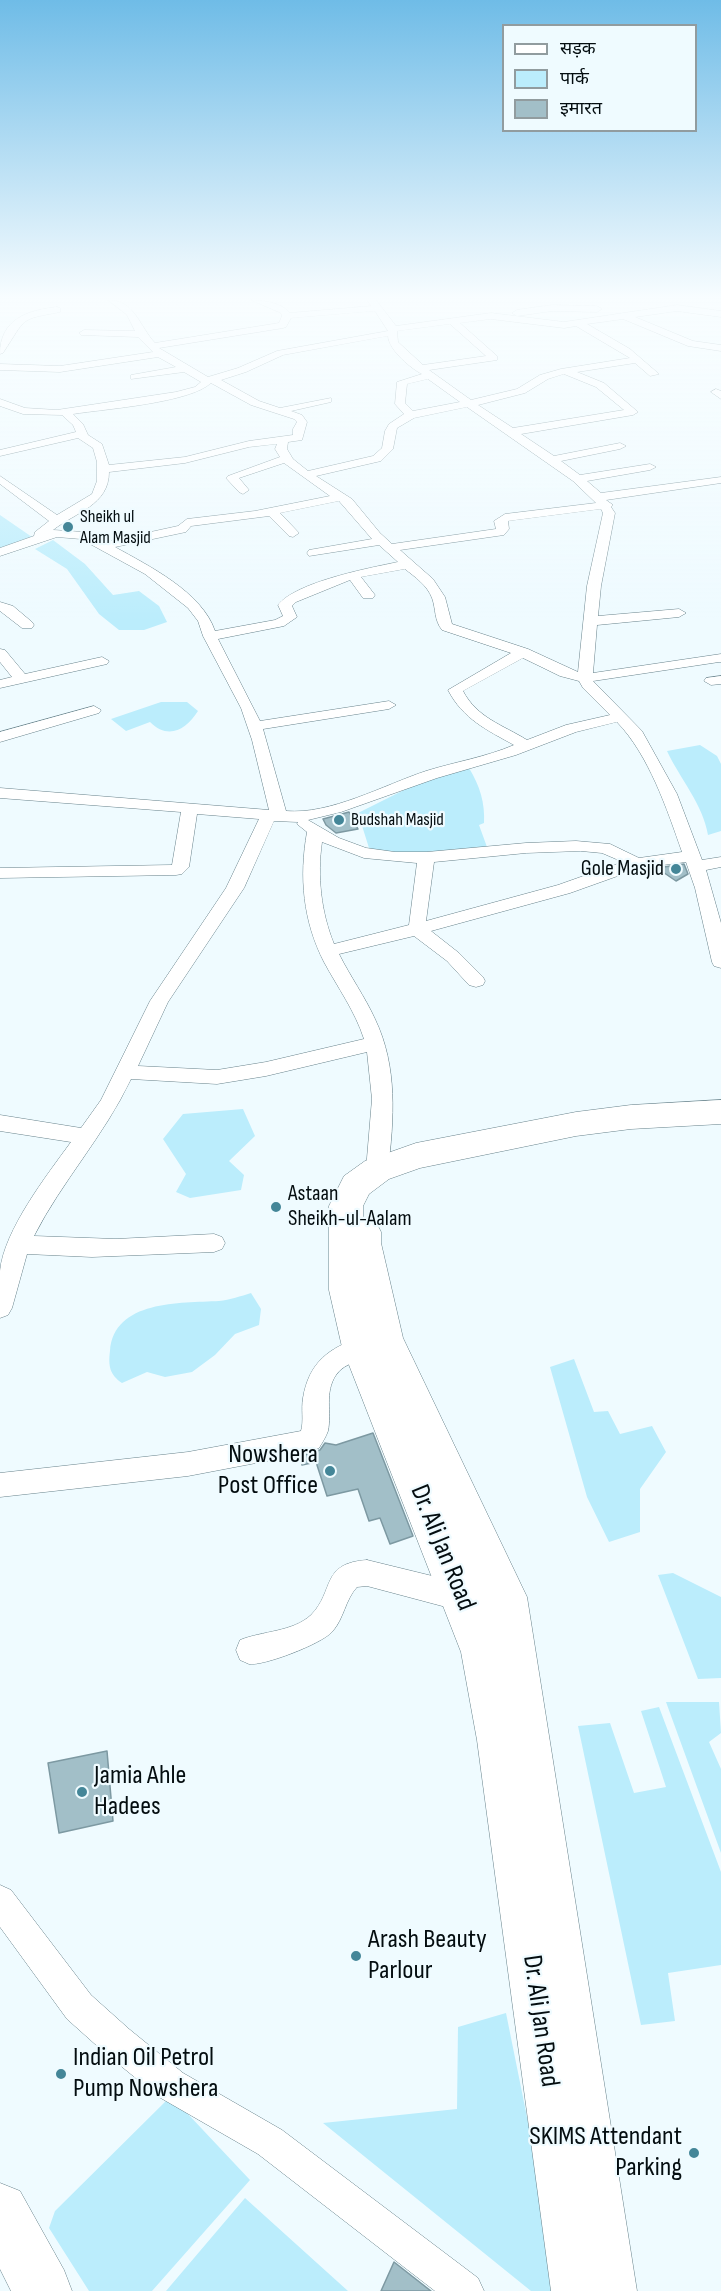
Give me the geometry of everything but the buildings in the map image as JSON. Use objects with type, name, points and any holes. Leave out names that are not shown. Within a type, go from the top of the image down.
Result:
[{"type":"main road","name":"Dr. Ali Jan Road","points":[[608,2291],[497,1647],[461,1596],[361,1347],[347,1290],[346,1206],[356,1185],[377,1170],[416,1156],[576,1124],[631,1117],[721,1112]]},
{"type":"main road","name":"Dr. Ali Jan Road","points":[[580,2291],[500,1740],[497,1647],[505,1597],[384,1338],[363,1244],[365,1213],[379,1192],[389,1184],[428,1171],[586,1140],[721,1129]]},
{"type":"main road","points":[[0,2211],[44,2291]]},
{"type":"street","points":[[13,407],[23,411],[65,412],[90,407]]},
{"type":"street","points":[[104,469],[185,460],[249,444],[283,442],[298,438],[298,429],[302,423],[298,417],[267,407]]},
{"type":"street","points":[[279,411],[297,407]]},
{"type":"street","points":[[403,407],[411,416]]},
{"type":"street","points":[[306,475],[377,459],[387,449],[393,426],[411,416],[454,407]]},
{"type":"street","points":[[472,407],[579,479],[604,501],[609,513],[597,568],[585,678],[588,685],[640,739],[669,794],[704,888],[721,962]]},
{"type":"street","points":[[511,432],[633,412],[627,407]]},
{"type":"street","points":[[37,538],[57,521],[97,496],[103,481],[104,469],[98,447],[82,434],[78,424],[65,412]]},
{"type":"street","points":[[0,453],[37,445],[57,437],[82,434]]},
{"type":"street","points":[[283,442],[281,449],[287,458],[306,475],[342,497],[386,544],[433,588],[447,627],[523,652],[565,673],[585,678],[719,658]]},
{"type":"street","points":[[552,460],[621,446]]},
{"type":"street","points":[[243,490],[232,478],[234,476],[287,458]]},
{"type":"street","points":[[579,479],[650,467]]},
{"type":"street","points":[[0,479],[57,521]]},
{"type":"street","points":[[313,553],[500,532],[503,529],[501,519],[505,518],[721,480]]},
{"type":"street","points":[[104,546],[182,529],[184,524],[272,512],[342,497]]},
{"type":"street","points":[[272,512],[293,533]]},
{"type":"street","points":[[0,552],[37,538],[64,532],[84,537],[150,571],[175,589],[201,613],[255,726],[273,816],[235,888],[159,1001],[109,1104],[42,1198],[19,1244],[0,1308]]},
{"type":"street","points":[[210,636],[288,619],[290,617],[286,602],[352,574],[409,564]]},
{"type":"street","points":[[352,574],[368,595]]},
{"type":"street","points":[[0,606],[8,609],[27,625]]},
{"type":"street","points":[[591,621],[679,613]]},
{"type":"street","points":[[523,652],[455,690],[483,723],[515,738],[525,746]]},
{"type":"street","points":[[0,653],[21,679]]},
{"type":"street","points":[[0,684],[102,661]]},
{"type":"street","points":[[255,726],[389,705]]},
{"type":"street","points":[[0,736],[94,710]]},
{"type":"street","points":[[0,793],[298,817],[335,809],[430,775],[511,752],[571,728],[621,717]]},
{"type":"street","points":[[0,873],[176,870],[180,867],[190,808]]},
{"type":"street","points":[[298,817],[315,832],[370,855],[426,858],[527,847],[586,846],[605,849],[637,864]]},
{"type":"street","points":[[315,832],[310,862],[310,880],[317,919],[328,951],[358,1005],[374,1044],[384,1108],[377,1170]]},
{"type":"street","points":[[426,858],[417,919],[418,930],[453,957],[476,981]]},
{"type":"street","points":[[328,951],[418,930],[564,889],[637,864],[721,862]]},
{"type":"street","points":[[704,888],[721,901]]},
{"type":"street","points":[[125,1072],[217,1077],[266,1069],[374,1044]]},
{"type":"street","points":[[0,1123],[87,1137]]},
{"type":"street","points":[[19,1244],[47,1247],[164,1246],[214,1243]]},
{"type":"street","points":[[0,1485],[189,1464],[310,1440],[315,1431],[315,1398],[326,1368],[341,1356],[361,1347]]},
{"type":"street","points":[[250,1650],[296,1637],[320,1625],[335,1603],[340,1584],[346,1577],[356,1572],[461,1596]]},
{"type":"street","points":[[0,1901],[79,2007],[117,2041],[171,2085],[270,2142],[465,2291]]},
{"type":"green space","points":[[0,515],[32,537],[0,550]]},
{"type":"green space","points":[[53,540],[85,564],[113,595],[139,591],[159,606],[167,622],[144,630],[119,630],[99,614],[67,569],[35,549]]},
{"type":"green space","points":[[161,702],[187,702],[198,711],[182,728],[170,731],[163,731],[150,722],[126,731],[111,719]]},
{"type":"green space","points":[[700,745],[717,756],[721,764],[721,831],[708,835],[696,802],[667,751]]},
{"type":"green space","points":[[469,768],[483,802],[484,823],[479,825],[487,847],[461,852],[382,854],[369,848],[358,813],[414,785]]},
{"type":"green space","points":[[243,1109],[255,1136],[229,1161],[244,1175],[241,1190],[190,1198],[176,1192],[186,1174],[163,1139],[183,1114]]},
{"type":"green space","points":[[251,1293],[261,1309],[259,1325],[235,1334],[215,1355],[192,1372],[165,1377],[147,1372],[122,1383],[112,1373],[109,1356],[114,1334],[123,1322],[136,1313],[168,1304],[223,1300]]},
{"type":"green space","points":[[574,1359],[594,1412],[608,1411],[620,1434],[652,1426],[666,1452],[640,1489],[640,1532],[609,1542],[587,1497],[550,1367]]},
{"type":"green space","points":[[673,1573],[721,1597],[721,1678],[698,1679],[658,1575]]},
{"type":"green space","points":[[666,1702],[719,1702],[721,1733],[709,1742],[721,1769],[721,1853]]},
{"type":"green space","points":[[659,1707],[721,1872],[721,1965],[668,1973],[675,2021],[641,2025],[578,1726],[610,1723],[634,1793],[666,1787],[641,1711]]},
{"type":"green space","points":[[506,2013],[562,2291],[531,2291],[323,2123],[457,2109],[458,2027]]},
{"type":"green space","points":[[171,2096],[250,2180],[152,2291],[89,2291],[49,2228],[55,2211]]},
{"type":"green space","points":[[245,2198],[348,2291],[166,2291]]},
{"type":"place","name":"Sheikh ul Alam Masjid","points":[[68,527]]},
{"type":"place","name":"Budshah Masjid","points":[[339,820]]},
{"type":"place","name":"Gole Masjid","points":[[676,869]]},
{"type":"place","name":"Astaan Sheikh-ul-Aalam","points":[[276,1207]]},
{"type":"place","name":"Nowshera Post Office","points":[[330,1471]]},
{"type":"place","name":"Jamia Ahle Hadees","points":[[82,1792]]},
{"type":"place","name":"Arash Beauty Parlour","points":[[356,1956]]},
{"type":"place","name":"Indian Oil Petrol Pump Nowshera","points":[[61,2074]]},
{"type":"place","name":"SKIMS Attendant Parking","points":[[694,2153]]}]
